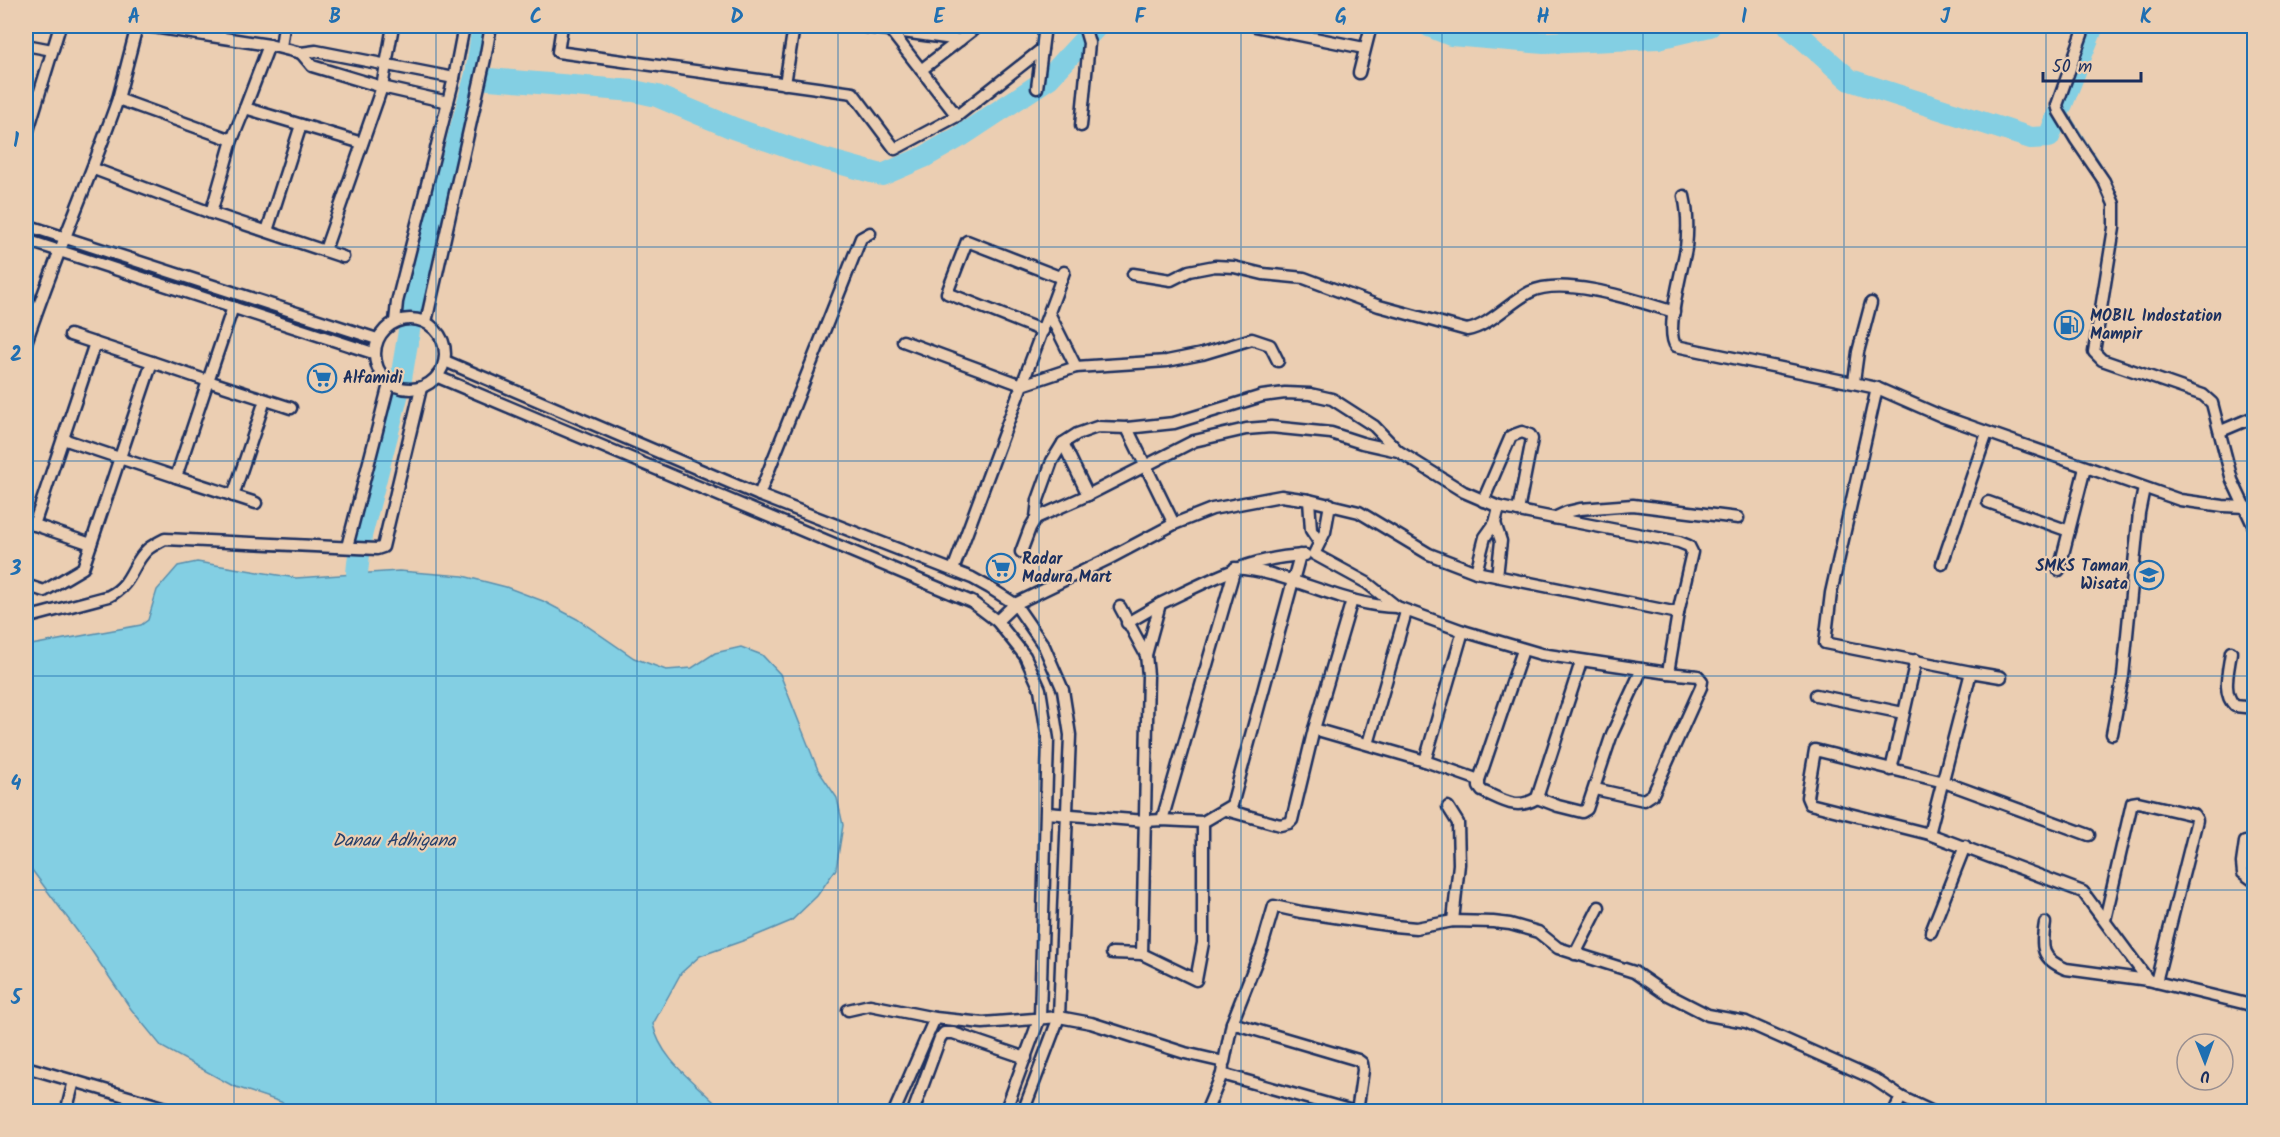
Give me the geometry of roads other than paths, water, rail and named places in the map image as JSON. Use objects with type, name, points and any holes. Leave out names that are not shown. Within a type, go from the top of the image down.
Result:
[{"type":"street","points":[[26,137],[60,26]]},
{"type":"street","points":[[26,343],[29,320],[94,168],[118,99],[137,26]]},
{"type":"street","points":[[147,26],[280,47],[301,53],[316,51],[454,78]]},
{"type":"street","points":[[280,47],[284,26]]},
{"type":"street","points":[[325,250],[382,87],[393,26]]},
{"type":"street","points":[[397,321],[400,291],[454,78],[464,26]]},
{"type":"street","points":[[421,321],[486,59],[491,26]]},
{"type":"street","points":[[562,26],[558,52],[853,93],[895,149],[957,116],[1042,49]]},
{"type":"street","points":[[785,84],[794,26]]},
{"type":"street","points":[[860,26],[960,40]]},
{"type":"street","points":[[921,70],[978,26]]},
{"type":"street","points":[[1037,88],[1045,26]]},
{"type":"street","points":[[1255,26],[1364,48]]},
{"type":"street","points":[[1359,73],[1371,26]]},
{"type":"street","points":[[2085,26],[2058,101],[2059,112],[2104,181],[2114,204],[2114,228],[2094,352],[2102,360],[2203,396],[2212,403],[2232,480],[2254,527]]},
{"type":"street","points":[[1081,126],[1089,44],[1084,28]]},
{"type":"street","points":[[890,30],[957,116]]},
{"type":"street","points":[[26,45],[52,50]]},
{"type":"street","points":[[212,213],[232,140],[268,45]]},
{"type":"street","points":[[301,53],[312,66],[382,87],[448,102]]},
{"type":"street","points":[[118,99],[232,140]]},
{"type":"street","points":[[245,108],[362,143]]},
{"type":"street","points":[[267,231],[301,125]]},
{"type":"street","points":[[94,168],[212,213],[343,257]]},
{"type":"street","points":[[1684,196],[1688,214],[1686,246],[1674,312],[1672,339],[1676,346],[1854,381],[1877,388],[1986,433],[2180,500],[2246,507]]},
{"type":"street","points":[[26,225],[377,339]]},
{"type":"street","points":[[759,495],[861,238],[870,233]]},
{"type":"street","points":[[26,240],[374,353]]},
{"type":"street","points":[[953,570],[1043,330],[1063,275],[967,242],[947,293],[1043,330]]},
{"type":"street","points":[[1134,274],[1171,280],[1189,271],[1215,266],[1304,278],[1379,306],[1467,330],[1480,326],[1510,304],[1545,286],[1610,292],[1674,312]]},
{"type":"street","points":[[1854,381],[1858,352],[1870,303]]},
{"type":"street","points":[[176,477],[233,307]]},
{"type":"street","points":[[1049,313],[1076,367]]},
{"type":"street","points":[[397,321],[421,321],[437,329],[446,343],[445,361],[438,378],[418,388],[392,385],[377,369],[374,353],[377,339],[397,321]]},
{"type":"street","points":[[70,335],[291,408]]},
{"type":"street","points":[[903,341],[1022,385],[1076,367],[1167,361],[1202,354],[1252,339],[1270,345],[1278,361]]},
{"type":"street","points":[[91,544],[30,523],[63,439],[95,343]]},
{"type":"street","points":[[445,361],[759,495],[972,578],[1015,604],[1044,646],[1063,690],[1070,735],[1069,814],[1059,1017],[1023,1112]]},
{"type":"street","points":[[26,585],[44,591],[83,568],[152,362]]},
{"type":"street","points":[[438,378],[943,588],[972,602],[997,621],[1025,656],[1040,689],[1048,740],[1040,1017],[1005,1112]]},
{"type":"street","points":[[350,547],[392,385]]},
{"type":"street","points":[[26,618],[109,596],[118,591],[127,583],[147,549],[165,539],[377,549],[383,547],[418,388]]},
{"type":"street","points":[[1877,388],[1831,593],[1825,643],[2001,677]]},
{"type":"street","points":[[1021,552],[1036,518],[1043,482],[1052,461],[1063,443],[1077,434],[1096,427],[1127,428],[1174,423],[1262,396],[1310,393],[1332,399],[1374,426],[1398,451],[1464,492],[1483,501],[1499,507],[1679,542],[1689,546],[1692,552],[1678,613],[1668,673]]},
{"type":"street","points":[[233,496],[266,400]]},
{"type":"street","points":[[2221,431],[2254,417]]},
{"type":"street","points":[[1036,518],[1088,495],[1194,441],[1246,429],[1271,427],[1331,433],[1398,451]]},
{"type":"street","points":[[598,445],[604,428]]},
{"type":"street","points":[[1127,428],[1174,524]]},
{"type":"street","points":[[1483,501],[1511,436],[1522,432],[1530,435],[1532,439],[1518,511]]},
{"type":"street","points":[[1942,564],[1986,433]]},
{"type":"street","points":[[63,439],[256,503]]},
{"type":"street","points":[[1063,443],[1088,495]]},
{"type":"street","points":[[2058,570],[2085,468]]},
{"type":"street","points":[[2112,734],[2123,676],[2139,513],[2144,488]]},
{"type":"street","points":[[997,621],[1015,604],[1174,524],[1212,509],[1281,496],[1330,504],[1359,512],[1429,554],[1476,572],[1678,613]]},
{"type":"street","points":[[1309,500],[1311,530],[1319,542]]},
{"type":"street","points":[[1988,502],[2069,531]]},
{"type":"street","points":[[1314,554],[1324,532],[1330,504]]},
{"type":"street","points":[[1554,518],[1580,509],[1633,505],[1738,518]]},
{"type":"street","points":[[1476,572],[1485,537],[1495,523],[1499,507]]},
{"type":"street","points":[[1495,523],[1501,541],[1497,576]]},
{"type":"street","points":[[1127,622],[1235,568],[1281,556],[1314,554],[1367,583],[1401,609]]},
{"type":"street","points":[[1047,813],[1145,821],[1203,822],[1232,805],[1300,555]]},
{"type":"street","points":[[1235,568],[1257,570],[1293,579],[1377,607],[1401,609],[1523,650],[1581,662],[1698,676],[1702,681],[1701,687],[1653,794],[1644,800],[1595,789]]},
{"type":"street","points":[[1162,820],[1235,568]]},
{"type":"street","points":[[1226,810],[1280,825],[1292,820],[1314,729],[1353,600]]},
{"type":"street","points":[[1142,954],[1149,712],[1146,656],[1160,604]]},
{"type":"street","points":[[1120,607],[1146,656]]},
{"type":"street","points":[[1368,744],[1401,609]]},
{"type":"street","points":[[1425,761],[1463,631]]},
{"type":"street","points":[[1523,650],[1479,780],[1479,787],[1482,791],[1515,805],[1529,803],[1537,798],[1581,662]]},
{"type":"street","points":[[2231,652],[2227,679],[2228,696],[2235,706],[2254,708]]},
{"type":"street","points":[[1891,770],[1902,713],[1916,660]]},
{"type":"street","points":[[1537,798],[1582,812],[1590,806],[1615,728],[1642,669]]},
{"type":"street","points":[[1929,834],[1971,672]]},
{"type":"street","points":[[1816,695],[1902,713]]},
{"type":"street","points":[[1314,729],[1425,761],[1479,780]]},
{"type":"street","points":[[2089,835],[1944,782],[1815,750],[1807,801],[1813,805],[1929,834],[2083,891],[2152,981]]},
{"type":"street","points":[[2105,920],[2132,804],[2138,802],[2194,816],[2196,819],[2152,981]]},
{"type":"street","points":[[1448,807],[1458,823],[1459,864],[1453,921]]},
{"type":"street","points":[[1112,953],[1142,954],[1196,980],[1203,943],[1203,822]]},
{"type":"street","points":[[2245,842],[2243,873],[2254,881]]},
{"type":"street","points":[[1931,932],[1965,846]]},
{"type":"street","points":[[1206,1112],[1222,1074],[1232,1023],[1262,946],[1274,906],[1394,926],[1416,928],[1453,921],[1510,924],[1538,932],[1558,948],[1634,972],[1663,992],[1708,1014],[1746,1022],[1874,1079],[1933,1112]]},
{"type":"street","points":[[1575,954],[1599,907]]},
{"type":"street","points":[[2045,923],[2043,947],[2047,957],[2056,965],[2066,969],[2152,981],[2247,1004],[2254,1008]]},
{"type":"street","points":[[848,1010],[870,1005],[935,1018],[983,1023],[1059,1017],[1091,1023],[1185,1053],[1224,1062]]},
{"type":"street","points":[[894,1112],[935,1018]]},
{"type":"street","points":[[1222,1074],[1356,1112],[1363,1070],[1362,1063],[1358,1060],[1232,1023]]},
{"type":"street","points":[[913,1112],[939,1038],[944,1033],[1026,1058]]},
{"type":"street","points":[[26,1067],[180,1112]]},
{"type":"street","points":[[66,1112],[74,1081]]},
{"type":"street","points":[[1894,1112],[1901,1096]]},
{"type":"water","name":"Danau Adhigana","points":[[197,562],[296,578],[399,571],[463,576],[506,587],[543,601],[577,619],[634,658],[666,670],[692,668],[715,653],[741,647],[762,655],[780,674],[818,770],[837,798],[843,825],[836,869],[817,896],[791,921],[700,956],[681,973],[653,1024],[669,1058],[715,1103],[717,1111],[294,1111],[281,1102],[233,1086],[162,1047],[131,1009],[89,947],[26,862],[26,646],[141,625],[148,620],[157,590],[178,566]]},
{"type":"waterway","points":[[357,573],[361,536],[400,385],[416,289],[476,74],[483,26]]},
{"type":"waterway","points":[[476,74],[489,79],[634,91],[657,96],[733,128],[813,156],[882,175],[924,157],[961,136],[1049,78],[1097,26]]},
{"type":"waterway","points":[[1429,26],[1451,35],[1544,43],[1658,38],[1710,26]]},
{"type":"waterway","points":[[1789,26],[1850,80],[2031,138],[2049,137],[2093,26]]},
{"type":"waterway","points":[[2063,103],[2066,112],[2089,149]]},
{"type":"waterway","points":[[2093,154],[2101,167]]},
{"type":"place","name":"MOBIL Indostation Mampir","points":[[2069,325]]},
{"type":"place","name":"Alfamidi","points":[[322,378]]},
{"type":"place","name":"Radar Madura Mart","points":[[1001,568]]},
{"type":"place","name":"SMKS Taman Wisata","points":[[2149,575]]}]
